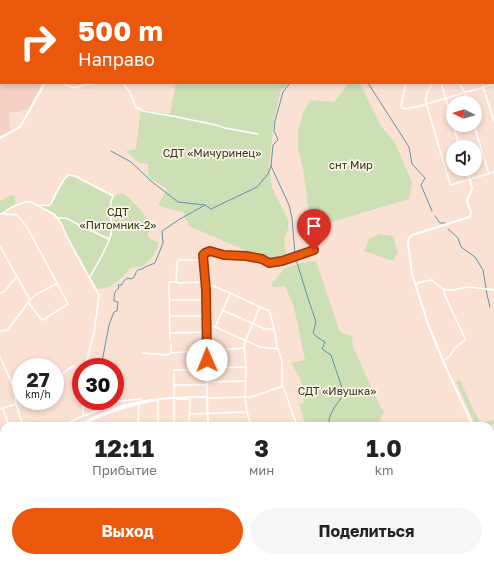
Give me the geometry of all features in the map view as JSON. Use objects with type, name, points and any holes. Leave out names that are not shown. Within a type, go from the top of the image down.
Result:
[{"type":"street","points":[[0,138],[20,127],[44,84]]},
{"type":"street","points":[[65,84],[75,88],[83,84]]},
{"type":"street","points":[[124,84],[130,93],[136,107],[142,111],[177,116],[225,128],[258,134]]},
{"type":"street","points":[[406,84],[401,106],[403,109],[446,98],[441,84]]},
{"type":"street","points":[[432,84],[427,91],[426,103],[450,185],[494,172]]},
{"type":"street","points":[[460,84],[466,96]]},
{"type":"street","points":[[482,84],[494,122]]},
{"type":"street","points":[[452,96],[494,84]]},
{"type":"street","points":[[476,132],[489,174]]},
{"type":"street","points":[[40,206],[48,206],[51,204],[63,180],[67,176],[72,175],[113,196],[110,203],[111,231],[109,239],[90,278]]},
{"type":"street","points":[[469,176],[472,189],[467,201],[471,212],[470,217],[412,235],[408,242],[410,266],[415,285],[435,343],[471,422]]},
{"type":"street","points":[[4,214],[7,210],[14,206],[24,202],[31,202],[54,214],[62,225],[99,297],[94,333],[87,358]]},
{"type":"street","points":[[0,214],[17,215],[22,220],[68,304],[43,320],[28,302]]},
{"type":"street","points":[[57,218],[66,218],[109,239]]},
{"type":"street","points":[[0,248],[30,300]]},
{"type":"street","points":[[208,422],[206,284],[203,255],[210,251],[224,255],[239,255],[262,259],[269,263],[282,261],[316,250]]},
{"type":"street","points":[[176,282],[178,260],[203,261]]},
{"type":"street","points":[[0,293],[4,292],[16,277]]},
{"type":"street","points":[[415,285],[420,282],[432,280],[444,289],[453,290],[468,287],[494,290]]},
{"type":"street","points":[[170,339],[170,281],[210,285],[270,312],[282,361],[283,386],[296,422]]},
{"type":"street","points":[[0,332],[10,327],[28,302],[37,294],[56,284]]},
{"type":"street","points":[[443,361],[449,357],[454,349],[465,340],[444,293],[444,289]]},
{"type":"street","points":[[215,327],[230,294]]},
{"type":"street","points":[[170,300],[206,300]]},
{"type":"street","points":[[250,422],[247,412],[244,348],[245,340],[260,307]]},
{"type":"street","points":[[222,310],[265,329],[274,329]]},
{"type":"street","points":[[170,316],[206,316]]},
{"type":"street","points":[[206,324],[262,347],[278,349]]},
{"type":"street","points":[[0,328],[5,330]]},
{"type":"street","points":[[170,333],[206,332]]},
{"type":"street","points":[[170,344],[171,353]]},
{"type":"street","points":[[142,353],[167,355],[171,353],[244,348]]},
{"type":"street","points":[[0,356],[12,383]]},
{"type":"street","points":[[174,370],[246,367]]},
{"type":"street","points":[[174,374],[174,422]]},
{"type":"street","points":[[174,386],[246,381]]},
{"type":"street","points":[[87,422],[140,402],[174,398],[246,398],[283,386]]},
{"type":"street","points":[[71,422],[83,415],[114,402],[140,402],[174,398],[208,398]]},
{"type":"street","points":[[190,399],[190,422]]},
{"type":"street","points":[[158,400],[158,422]]},
{"type":"street","points":[[138,422],[140,402]]},
{"type":"street","points":[[0,409],[12,405]]},
{"type":"street","points":[[3,408],[8,422]]},
{"type":"street","points":[[18,410],[22,422]]},
{"type":"street","points":[[83,410],[83,415]]},
{"type":"street","points":[[190,414],[247,412]]},
{"type":"shaded area","points":[[0,84],[41,84],[28,110],[21,110],[21,112],[9,112],[10,131],[0,135]]},
{"type":"green space","name":"СДТ «Мичуринец»","points":[[176,84],[287,84],[280,92],[274,121],[269,166],[272,188],[288,219],[288,229],[284,239],[287,258],[269,262],[189,226],[183,212],[158,206],[167,189],[148,177],[148,164],[139,163],[126,151],[136,149],[141,109],[170,114]]},
{"type":"green space","name":"снт Мир","points":[[348,84],[360,84],[381,126],[394,141],[412,182],[409,199],[311,228],[303,169],[298,148],[298,132],[303,113],[310,100],[334,102]]},
{"type":"green space","name":"СДТ «Питомник-2»","points":[[68,176],[75,176],[113,197],[119,193],[124,194],[154,226],[148,233],[148,236],[150,239],[159,243],[156,252],[150,260],[142,266],[133,267],[118,281],[108,287],[97,289],[58,217],[41,207],[51,204]]},
{"type":"green space","points":[[11,195],[15,196],[15,205],[0,213],[0,201]]},
{"type":"green space","points":[[379,234],[393,236],[398,252],[393,261],[364,251],[369,239]]},
{"type":"green space","name":"СДТ «Ивушка»","points":[[316,261],[340,332],[352,336],[353,347],[384,412],[379,422],[305,422],[299,404],[304,403],[301,380],[291,363],[305,360],[294,307],[285,286],[274,287],[271,285],[285,268],[306,262]]},
{"type":"green space","points":[[460,380],[479,422],[474,422],[456,382]]},
{"type":"waterway","points":[[289,84],[283,92],[275,121],[274,131],[278,140],[273,145],[271,166],[289,205],[292,218],[295,254]]},
{"type":"waterway","points":[[369,84],[409,147],[412,164],[425,178],[421,185],[432,211]]},
{"type":"waterway","points":[[111,151],[131,162],[151,181],[178,202],[205,205]]},
{"type":"waterway","points":[[103,358],[109,325],[114,312],[117,311],[118,302],[114,301],[114,297],[115,292],[119,288],[118,285],[122,285],[126,279],[131,279],[134,277],[138,270],[155,263],[163,243],[162,231],[205,205],[211,209],[257,187],[268,174],[271,166]]},
{"type":"waterway","points":[[435,216],[440,223],[445,223]]},
{"type":"waterway","points":[[448,229],[458,238],[461,247],[475,257],[483,270],[486,288]]},
{"type":"waterway","points":[[296,259],[316,322],[313,333],[325,342],[322,349],[331,355],[344,394],[331,413],[329,422]]},
{"type":"waterway","points":[[486,290],[490,307]]},
{"type":"route","points":[[207,360],[206,290],[203,255],[210,251],[215,254],[239,255],[262,259],[269,263],[282,261],[314,250]]}]
